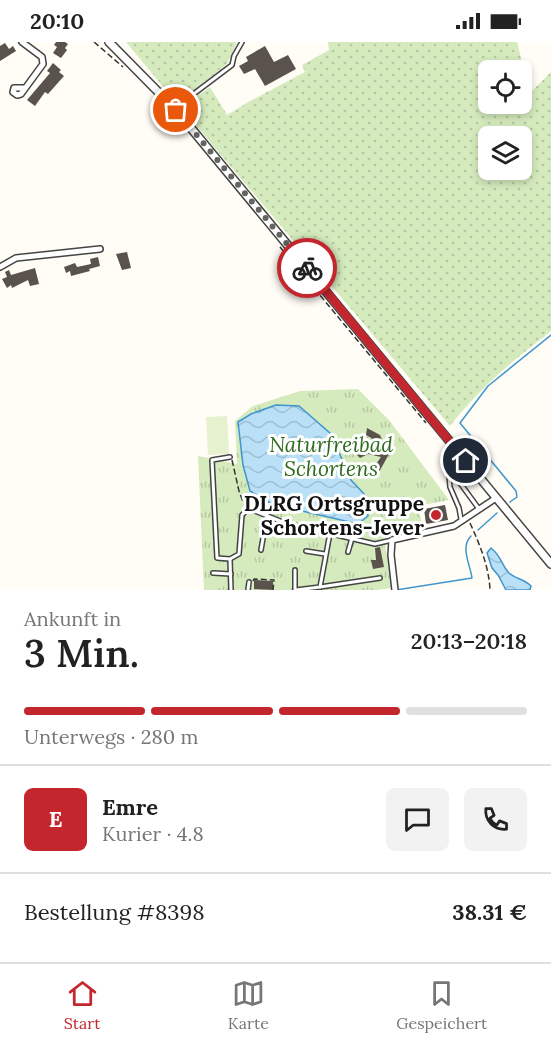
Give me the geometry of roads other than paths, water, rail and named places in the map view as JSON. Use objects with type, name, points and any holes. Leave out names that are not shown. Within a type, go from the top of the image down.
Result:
[{"type":"street","points":[[22,42],[42,57],[43,64],[25,88]]},
{"type":"street","points":[[109,42],[175,108],[551,564]]},
{"type":"street","points":[[0,267],[16,258],[100,249]]},
{"type":"street","points":[[395,588],[391,555],[392,540],[454,526],[496,498]]},
{"type":"lane","points":[[175,108],[232,65],[242,42]]},
{"type":"lane","points":[[230,457],[212,460],[217,558],[230,560],[239,554],[242,515],[247,510],[285,523],[375,544],[392,540]]},
{"type":"lane","points":[[465,519],[450,487],[448,476],[452,472],[479,509]]},
{"type":"lane","points":[[261,550],[267,515]]},
{"type":"lane","points":[[320,587],[330,533]]},
{"type":"lane","points":[[348,552],[352,538]]},
{"type":"lane","points":[[306,551],[326,554]]},
{"type":"lane","points":[[230,560],[231,590]]},
{"type":"lane","points":[[295,570],[295,590],[380,578]]},
{"type":"lane","points":[[213,573],[231,574]]},
{"type":"lane","points":[[248,590],[251,582]]},
{"type":"water","points":[[276,405],[299,406],[331,434],[351,480],[366,496],[368,516],[358,524],[272,504],[250,491],[243,465],[238,422],[251,414]]},
{"type":"water","points":[[491,548],[509,573],[531,586],[530,590],[506,590],[492,568],[487,553]]},
{"type":"waterway","points":[[510,502],[517,497],[516,491],[460,423],[488,386],[551,335]]},
{"type":"waterway","points":[[478,530],[497,513]]},
{"type":"waterway","points":[[396,590],[472,578],[466,550],[471,536]]},
{"type":"place","name":"DLRG Ortsgruppe Schortens-Jever","points":[[436,515]]},
{"type":"park label","name":"Naturfreibad Schortens","points":[[331,456]]}]
